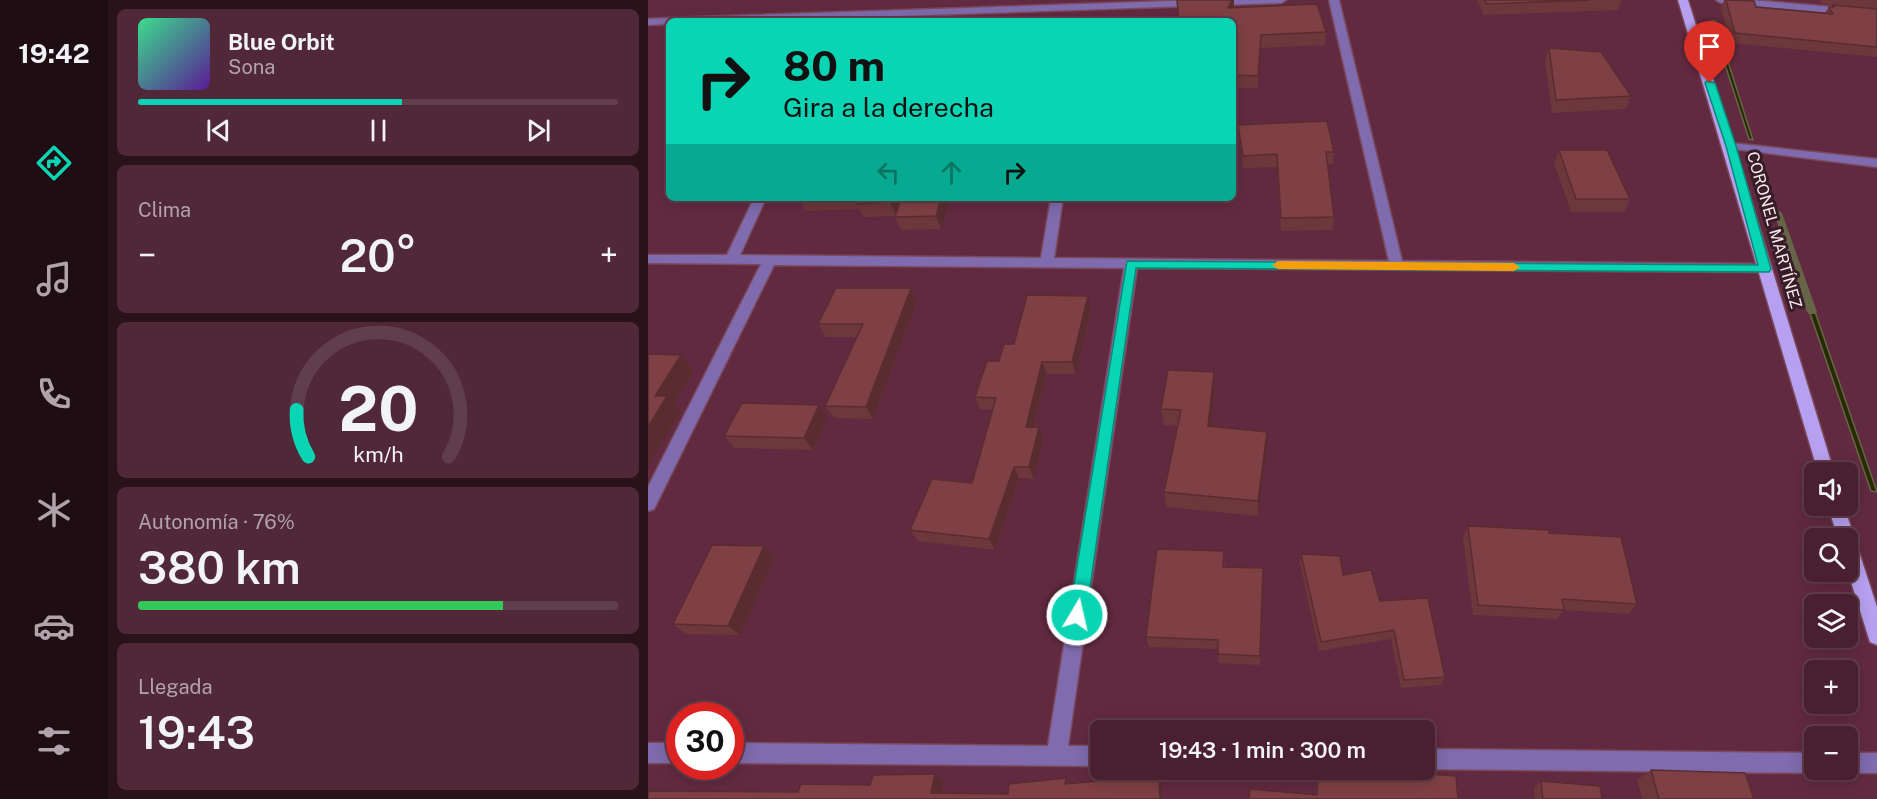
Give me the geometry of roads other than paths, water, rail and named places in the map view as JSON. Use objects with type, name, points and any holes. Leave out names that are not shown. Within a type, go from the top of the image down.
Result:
[{"type":"main road","name":"CORONEL MARTÍNEZ","points":[[1683,0],[1731,146],[1823,462]]},
{"type":"main road","points":[[1858,576],[1877,636]]},
{"type":"street","points":[[843,18],[1087,4],[1281,0]]},
{"type":"street","points":[[1334,0],[1397,266]]},
{"type":"street","points":[[1721,0],[1877,14]]},
{"type":"street","points":[[648,22],[666,21]]},
{"type":"street","points":[[1731,146],[1877,163]]},
{"type":"street","points":[[731,260],[759,201]]},
{"type":"street","points":[[1047,263],[1057,201]]},
{"type":"street","points":[[648,259],[1765,269]]},
{"type":"street","points":[[648,504],[769,261]]},
{"type":"street","points":[[1056,756],[1131,264]]},
{"type":"street","points":[[648,753],[666,753]]},
{"type":"street","points":[[744,753],[1090,756]]},
{"type":"street","points":[[1435,759],[1804,763]]},
{"type":"street","points":[[1858,763],[1877,763]]},
{"type":"waterway","points":[[1778,213],[1812,312]]}]
